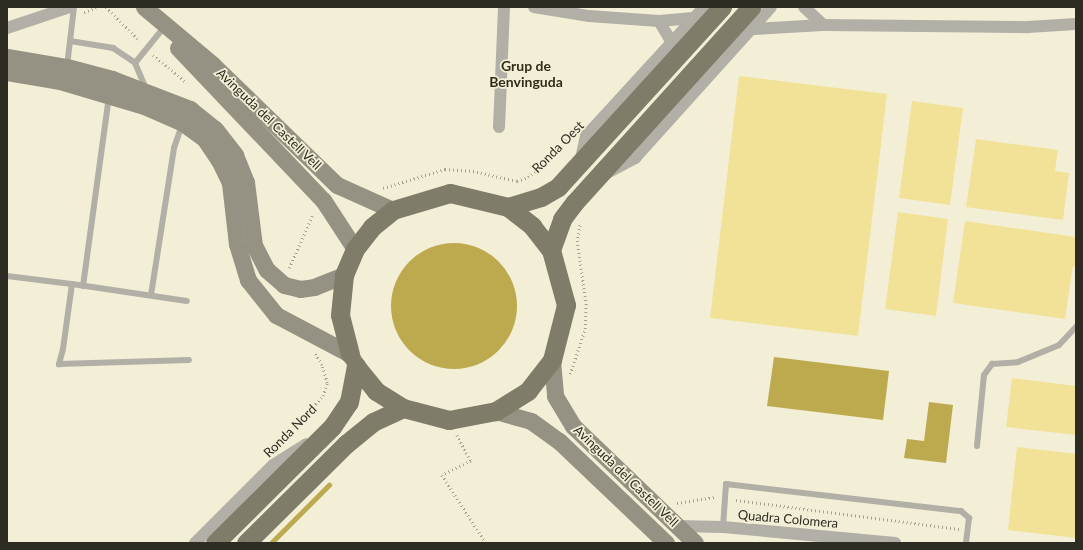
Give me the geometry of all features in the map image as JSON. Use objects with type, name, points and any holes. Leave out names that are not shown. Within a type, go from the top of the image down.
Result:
[{"type":"main road","name":"Ronda Oest","points":[[508,208],[541,197],[552,190],[579,166],[722,7]]},
{"type":"main road","points":[[551,250],[562,220],[596,179],[751,7]]},
{"type":"main road","name":"Avinguda del Castell Vell","points":[[148,11],[162,31],[323,200],[355,249]]},
{"type":"main road","name":"Avinguda del Castell Vell","points":[[148,11],[213,65],[338,185],[393,210]]},
{"type":"main road","points":[[7,57],[67,67],[148,91],[190,109],[215,129],[235,155],[246,182],[254,245],[267,270],[284,285],[300,289],[314,287],[344,275]]},
{"type":"main road","points":[[7,72],[60,81],[144,106],[183,123],[204,138],[220,160],[230,183],[237,244],[248,280],[276,315],[353,360]]},
{"type":"main road","points":[[450,193],[508,208],[532,226],[551,250],[566,305],[552,360],[528,390],[496,411],[449,420],[403,408],[376,391],[353,360],[340,315],[344,275],[355,249],[372,227],[393,210],[450,193]]},
{"type":"main road","name":"Ronda Nord","points":[[216,543],[332,427],[349,402],[353,360]]},
{"type":"main road","name":"Avinguda del Castell Vell","points":[[552,360],[555,396],[574,426],[695,543]]},
{"type":"main road","points":[[246,543],[346,444],[372,422],[403,408]]},
{"type":"main road","name":"Avinguda del Castell Vell","points":[[496,411],[531,421],[560,441],[666,543]]},
{"type":"street","points":[[7,28],[70,7]]},
{"type":"street","points":[[499,127],[504,7]]},
{"type":"street","points":[[534,7],[589,16],[659,21],[696,18]]},
{"type":"street","name":"Ronda Oest","points":[[579,166],[586,136],[696,18],[704,7]]},
{"type":"street","points":[[596,179],[635,158],[771,7]]},
{"type":"street","points":[[804,7],[823,25]]},
{"type":"street","points":[[659,21],[672,43]]},
{"type":"street","points":[[752,29],[823,25],[1028,28],[1076,24]]},
{"type":"street","name":"Ronda Nord","points":[[195,543],[274,465],[332,427]]},
{"type":"street","name":"Quadra Colomera","points":[[677,526],[723,527],[895,543]]},
{"type":"lane","points":[[67,67],[74,7]]},
{"type":"lane","points":[[135,63],[162,31]]},
{"type":"lane","points":[[70,41],[113,48],[135,63],[148,91]]},
{"type":"lane","points":[[83,286],[110,95]]},
{"type":"lane","points":[[150,295],[174,148],[183,123]]},
{"type":"lane","points":[[7,276],[187,301]]},
{"type":"lane","points":[[72,284],[63,349],[58,364],[189,360]]},
{"type":"lane","points":[[977,446],[984,375],[992,364],[1018,362],[1059,345],[1076,327]]},
{"type":"lane","points":[[723,527],[726,484],[962,511],[969,518],[966,543]]},
{"type":"path","name":"Ronda Oest","points":[[377,186],[383,188],[410,177],[445,169],[473,171],[517,181],[528,177],[538,169],[577,129]]},
{"type":"path","points":[[284,285],[304,232],[323,200]]},
{"type":"path","points":[[568,376],[585,329],[586,297],[577,242],[581,220]]},
{"type":"path","name":"Ronda Nord","points":[[272,450],[324,396],[327,383],[322,365],[312,350]]},
{"type":"path","points":[[449,420],[471,461],[442,475],[486,543]]},
{"type":"path","points":[[672,504],[710,496],[960,529],[959,536]]},
{"type":"shaded area","points":[[739,76],[887,94],[858,336],[710,318]]},
{"type":"shaded area","points":[[912,101],[963,108],[950,205],[899,198]]},
{"type":"shaded area","points":[[976,139],[1058,150],[1055,171],[1069,173],[1063,220],[966,207]]},
{"type":"shaded area","points":[[898,212],[948,219],[936,316],[885,309]]},
{"type":"shaded area","points":[[965,221],[1076,237],[1076,266],[1073,266],[1065,319],[953,303]]},
{"type":"shaded area","points":[[460,243],[484,250],[499,261],[510,276],[516,294],[516,318],[510,336],[499,351],[484,362],[466,368],[448,369],[424,362],[409,351],[398,336],[392,318],[391,300],[398,276],[409,261],[424,250],[442,244]]},
{"type":"shaded area","points":[[774,357],[889,371],[883,420],[767,406]]},
{"type":"shaded area","points":[[1012,378],[1076,386],[1076,435],[1006,427]]},
{"type":"shaded area","points":[[929,402],[953,405],[946,463],[904,458],[907,439],[924,441]]},
{"type":"shaded area","points":[[1017,447],[1076,454],[1076,538],[1008,530]]},
{"type":"waterway","points":[[271,543],[329,485]]},
{"type":"district","name":"Grup de Benvinguda","points":[[526,74]]}]
